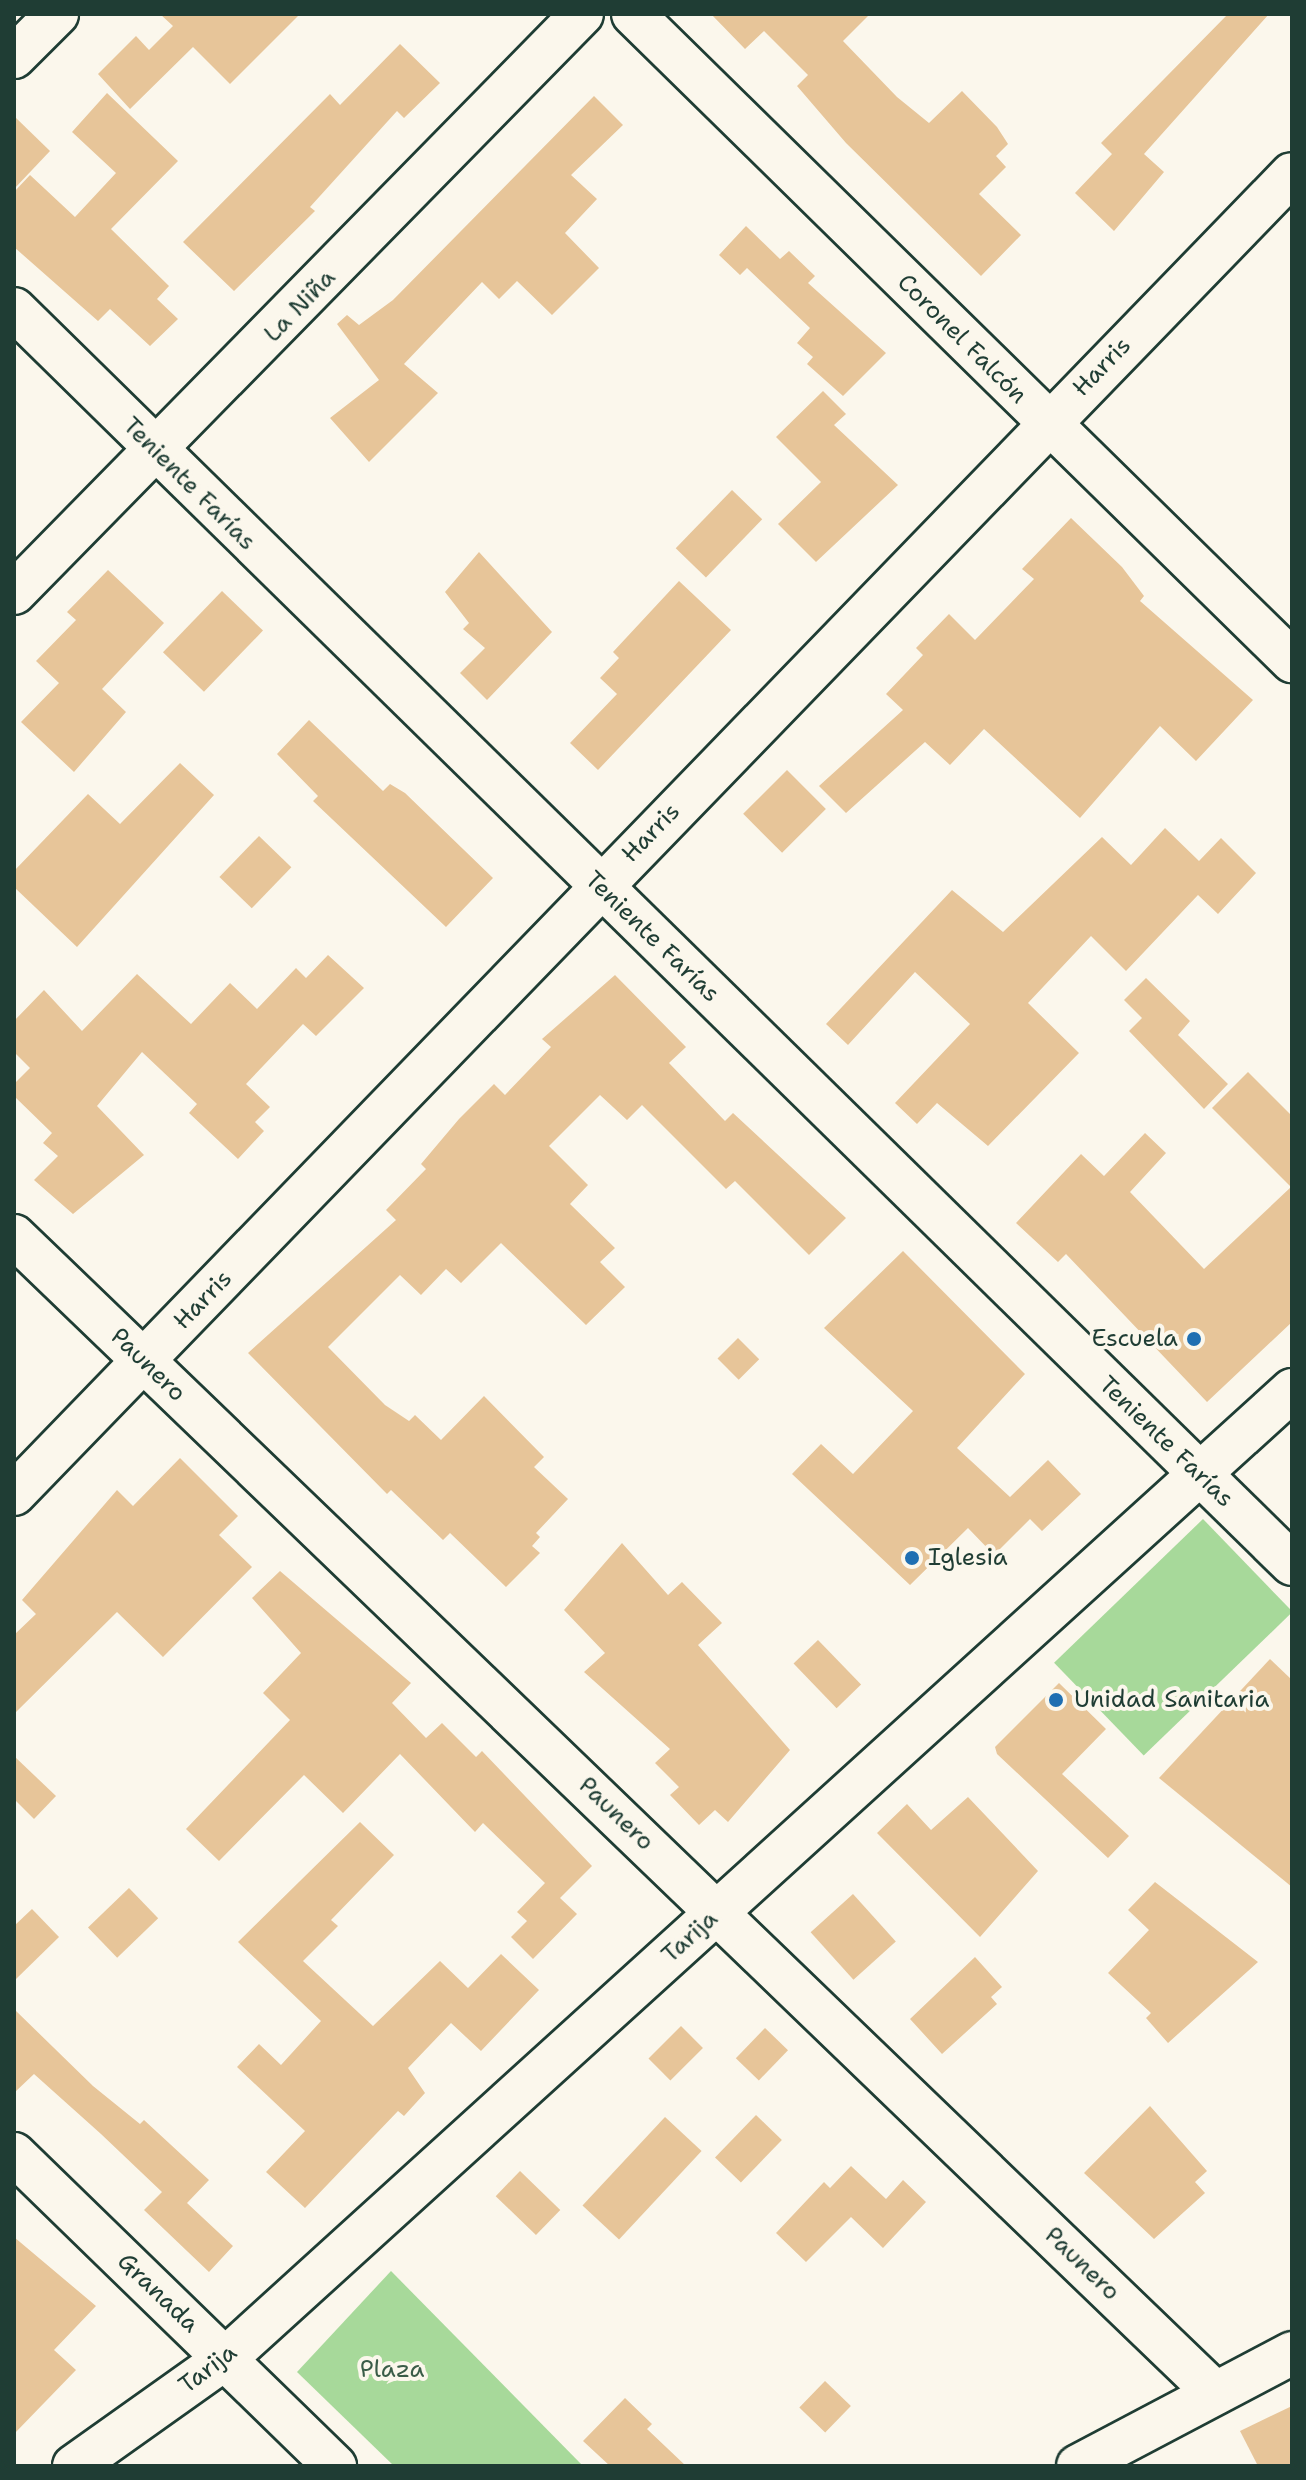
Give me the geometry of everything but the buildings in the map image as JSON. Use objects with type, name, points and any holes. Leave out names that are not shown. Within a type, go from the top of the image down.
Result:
[{"type":"street","points":[[14,57],[57,14]]},
{"type":"street","name":"La Niña","points":[[14,593],[157,453],[582,14]]},
{"type":"street","name":"Coronel Falcón","points":[[633,14],[1292,661]]},
{"type":"street","name":"Harris","points":[[14,1494],[1047,423],[1292,174]]},
{"type":"street","name":"Teniente Farías","points":[[14,309],[157,453],[1292,1564]]},
{"type":"street","name":"Paunero","points":[[14,1236],[1215,2393]]},
{"type":"street","name":"Tarija","points":[[74,2466],[226,2358],[1292,1390]]},
{"type":"street","name":"Granada","points":[[14,2154],[335,2466]]},
{"type":"street","points":[[1078,2466],[1292,2353]]},
{"type":"green space","points":[[1203,1519],[1292,1612],[1144,1756],[1054,1663]]},
{"type":"green space","name":"Plaza","points":[[391,2271],[583,2466],[394,2466],[297,2372]]},
{"type":"place","name":"Escuela","points":[[1194,1339]]},
{"type":"place","name":"Iglesia","points":[[912,1558]]},
{"type":"place","name":"Unidad Sanitaria","points":[[1056,1700]]}]
